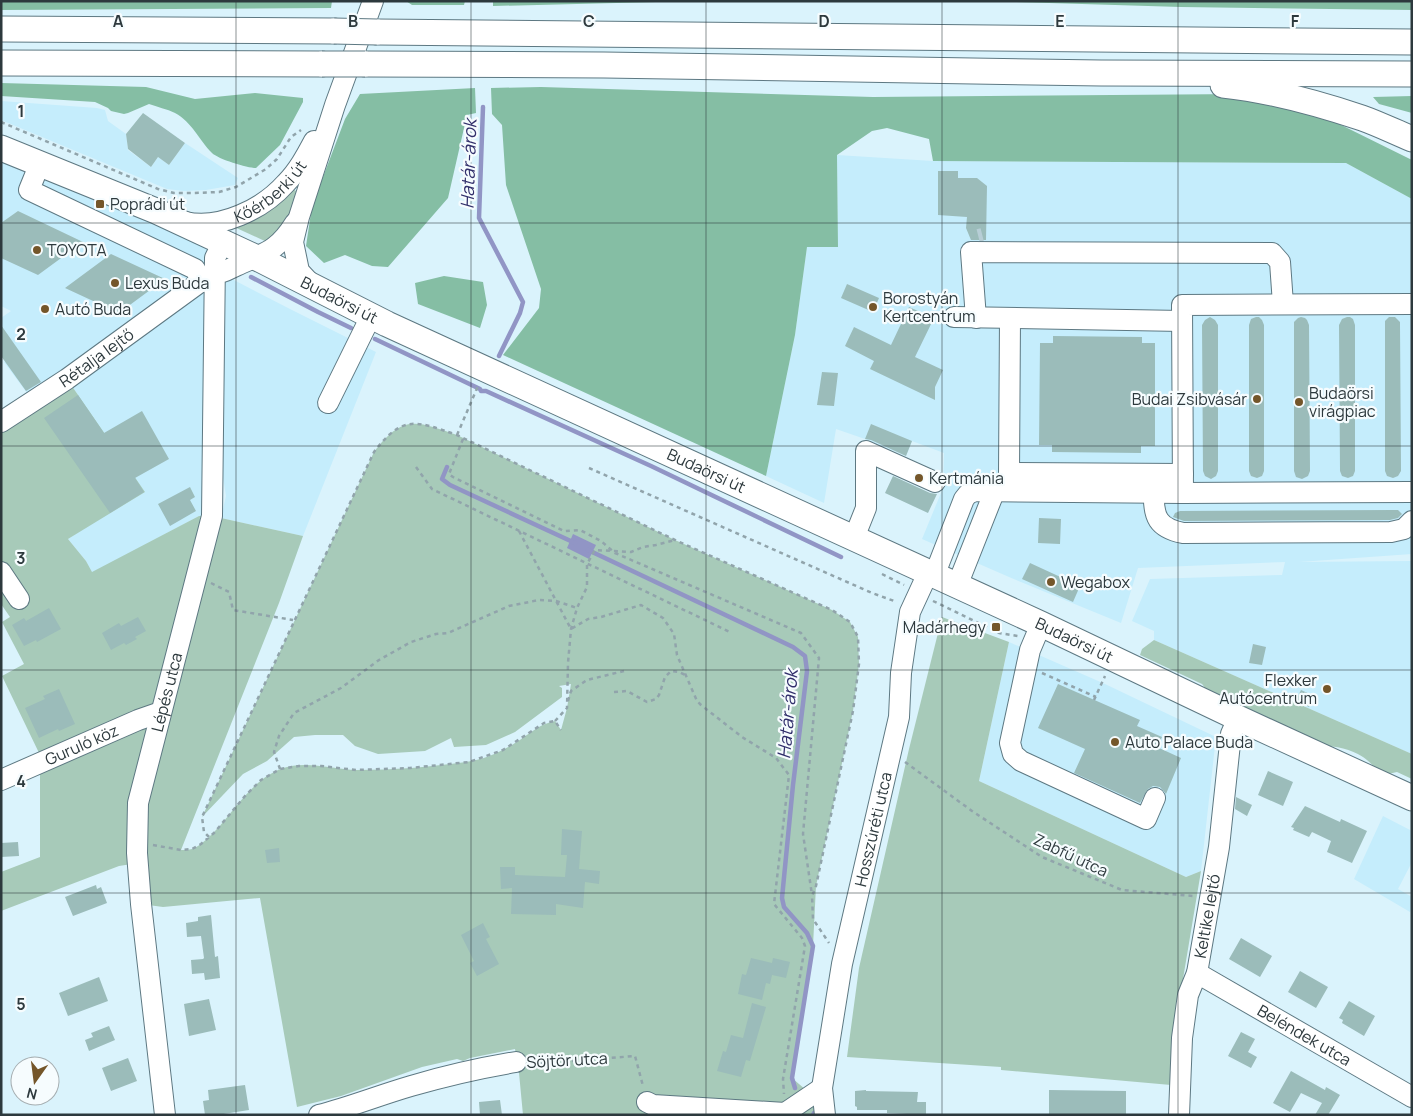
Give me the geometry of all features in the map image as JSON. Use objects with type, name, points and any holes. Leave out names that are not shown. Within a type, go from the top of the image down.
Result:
[{"type":"main road","points":[[1,29],[1412,42]]},
{"type":"main road","points":[[1,63],[604,65],[1412,74]]},
{"type":"main road","points":[[1101,72],[1162,81],[1236,86],[1304,100],[1363,119],[1412,139]]},
{"type":"main road","name":"Budaörsi út","points":[[1,148],[223,242],[371,316],[854,538],[923,587],[958,586],[1412,798]]},
{"type":"street","name":"Kőérberki út","points":[[314,288],[299,271],[293,242],[299,217],[335,105],[373,1]]},
{"type":"street","name":"Kőérberki út","points":[[170,218],[188,223],[208,224],[231,218],[250,210],[270,198],[286,184],[302,162],[335,105]]},
{"type":"street","points":[[40,163],[29,190],[195,269],[208,277]]},
{"type":"street","name":"Kőérberki út","points":[[256,258],[269,252],[280,242],[288,234],[299,217]]},
{"type":"street","name":"Lépés utca","points":[[166,1115],[141,904],[137,853],[138,803],[212,516],[208,277],[223,242]]},
{"type":"street","points":[[976,318],[981,242],[1272,253],[1280,262],[1283,304]]},
{"type":"street","name":"Rétalja lejtő","points":[[1,422],[67,378],[208,277],[224,273],[235,266],[256,258]]},
{"type":"street","points":[[1183,483],[1182,305],[1412,304]]},
{"type":"street","points":[[328,403],[371,316]]},
{"type":"street","points":[[954,317],[1182,320]]},
{"type":"street","points":[[958,586],[1004,485],[1010,318]]},
{"type":"street","points":[[854,538],[866,508],[866,451],[935,482]]},
{"type":"street","points":[[1004,485],[1154,493],[1183,483]]},
{"type":"street","points":[[1004,485],[1183,483],[1412,492]]},
{"type":"street","name":"Hosszúréti utca","points":[[825,1115],[822,1088],[842,964],[899,717],[901,673],[910,612],[964,499],[968,494],[975,491],[1004,485]]},
{"type":"street","points":[[1154,493],[1153,504],[1156,517],[1168,529],[1183,533],[1391,532],[1404,529],[1412,521]]},
{"type":"street","points":[[1,572],[19,599]]},
{"type":"street","points":[[1041,624],[1030,650],[1010,743],[1013,754],[1021,761],[1146,820],[1155,798]]},
{"type":"street","name":"Guruló köz","points":[[1,780],[138,720],[161,712]]},
{"type":"street","name":"Keltike lejtő","points":[[1179,1115],[1182,1038],[1188,994],[1196,973],[1219,847],[1231,734],[1238,718]]},
{"type":"street","name":"Beléndek utca","points":[[1196,973],[1412,1097]]},
{"type":"street","name":"Söjtör utca","points":[[319,1115],[409,1086],[464,1071],[516,1062]]},
{"type":"street","points":[[647,1102],[653,1105],[785,1114],[822,1088]]},
{"type":"path","points":[[1,122],[164,191],[174,193],[219,192],[236,187],[266,170],[278,158],[291,137],[303,128]]},
{"type":"path","points":[[457,436],[479,383]]},
{"type":"path","points":[[209,837],[204,832],[202,817],[374,452],[385,438],[398,427],[412,423],[430,426],[457,436],[675,540],[832,610],[850,622],[858,636],[859,664],[853,711],[816,886],[812,896]]},
{"type":"path","points":[[463,439],[449,474],[453,477],[564,530],[580,530],[601,541],[614,552],[800,633],[819,658],[804,834],[813,919],[842,964]]},
{"type":"path","points":[[416,467],[432,489],[732,633]]},
{"type":"path","points":[[590,468],[872,593],[923,587]]},
{"type":"path","points":[[519,531],[571,629]]},
{"type":"path","points":[[567,708],[571,629],[577,608],[587,587],[587,564],[595,550],[631,552],[643,547],[656,546],[675,540]]},
{"type":"path","points":[[196,576],[229,592],[233,610],[294,620]]},
{"type":"path","points":[[280,769],[274,752],[279,736],[294,713],[341,688],[379,660],[411,642],[436,634],[448,633],[509,606],[539,600],[556,601],[577,608]]},
{"type":"path","points":[[571,629],[588,619],[641,605],[663,618],[674,634],[677,655],[701,706],[742,737],[776,758],[789,775],[774,904],[802,938],[805,952],[783,1079],[785,1114]]},
{"type":"path","points":[[1027,665],[1095,698],[1106,674]]},
{"type":"path","points":[[137,853],[146,844],[181,850],[192,849],[201,844],[234,810],[244,796],[261,780],[280,769],[299,766],[321,766],[356,770],[410,768],[469,762],[503,750],[544,723],[555,721],[567,708],[571,691],[587,680],[624,671]]},
{"type":"path","points":[[614,692],[627,691],[647,702],[656,699],[665,677],[671,671],[679,672],[686,676]]},
{"type":"path","points":[[555,721],[560,730]]},
{"type":"path","name":"Zabfű utca","points":[[890,756],[906,763],[972,811],[1042,857],[1122,890],[1197,897],[1208,902]]},
{"type":"path","name":"Söjtör utca","points":[[516,1062],[522,1064],[635,1056],[647,1102]]},
{"type":"shaded area","points":[[1,101],[105,110],[108,121],[126,134],[128,150],[151,167],[158,157],[169,165],[185,143],[238,178],[235,185],[206,190],[184,191],[167,189],[1,120]]},
{"type":"shaded area","points":[[1,148],[223,242],[212,516],[199,516],[92,573],[86,561],[68,539],[74,535],[78,395],[67,379],[27,393],[4,362],[12,356],[1,341],[1,318],[11,311],[1,306]]},
{"type":"shaded area","points":[[837,155],[933,161],[1346,163],[1412,199],[1412,554],[1299,562],[1412,561],[1412,754],[1154,640],[1154,631],[1132,621],[1150,579],[1282,575],[1285,562],[1138,568],[1121,623],[922,539],[943,488],[944,453],[912,441],[906,456],[836,429],[824,503],[766,476],[795,335],[807,247],[838,247]]},
{"type":"shaded area","points":[[230,278],[376,352],[303,536],[221,518],[226,496],[218,447],[222,287]]},
{"type":"shaded area","points":[[1009,642],[1105,684],[1216,737],[1201,871],[1186,877],[979,781]]},
{"type":"shaded area","points":[[1383,816],[1412,831],[1412,862],[1398,889],[1412,897],[1410,912],[1354,879]]},
{"type":"green space","points":[[1,1],[332,1],[331,8],[1,10]]},
{"type":"green space","points":[[406,1],[465,1],[464,5],[412,5]]},
{"type":"green space","points":[[493,1],[695,1],[493,6]]},
{"type":"green space","points":[[985,1],[1412,1],[1412,10],[1181,7]]},
{"type":"green space","points":[[1,83],[146,87],[195,99],[255,93],[303,98],[303,102],[280,145],[256,168],[233,163],[215,155],[207,148],[186,121],[165,109],[149,104],[124,114],[111,111],[95,102],[1,96]]},
{"type":"green space","points":[[541,87],[873,97],[1242,94],[1327,118],[1412,160],[1412,199],[1346,163],[933,161],[929,139],[887,128],[872,131],[837,155],[838,247],[807,247],[795,335],[766,476],[503,355],[539,308],[541,289],[506,185],[502,125],[492,114],[491,88]]},
{"type":"green space","points":[[475,88],[476,113],[467,115],[448,198],[388,267],[372,266],[345,255],[324,263],[306,246],[312,206],[345,119],[360,94]]},
{"type":"green space","points":[[1412,96],[1412,113],[1379,104],[1373,97]]},
{"type":"green space","points":[[293,189],[296,191],[291,214],[267,242],[232,226]]},
{"type":"green space","points":[[444,276],[483,282],[487,305],[480,328],[418,304],[415,283]]},
{"type":"green space","points":[[67,379],[145,492],[68,539],[86,561],[92,572],[199,516],[212,516],[303,536],[279,603],[181,850],[192,849],[208,838],[257,783],[278,770],[287,767],[307,765],[371,770],[466,762],[498,752],[538,727],[549,723],[555,721],[561,730],[571,684],[559,686],[562,688],[562,697],[515,732],[486,745],[454,747],[451,738],[425,751],[378,754],[355,746],[343,735],[294,737],[267,761],[243,774],[202,817],[374,452],[393,431],[402,426],[420,424],[457,435],[675,540],[832,610],[850,622],[858,637],[859,664],[853,711],[816,886],[813,946],[792,1078],[806,1090],[821,1115],[523,1115],[515,1049],[463,1061],[457,1059],[422,1067],[341,1096],[297,1107],[260,898],[163,907],[141,904],[138,863],[119,866],[1,911],[1,872],[40,857],[40,755],[2,676],[24,664],[2,622],[10,617],[1,604],[1,422]]},
{"type":"green space","points":[[942,617],[1009,642],[979,781],[1186,877],[1201,871],[1177,1015],[1171,1085],[1001,1070],[1001,1067],[847,1057],[859,968],[909,749]]},
{"type":"green space","points":[[1154,640],[1412,754],[1412,779],[1397,772],[1382,772],[1363,757],[1348,750],[1338,747],[1321,746],[1206,689],[1202,684],[1140,655],[1142,649]]},
{"type":"water","points":[[573,534],[596,545],[589,559],[567,548]]},
{"type":"building","points":[[143,113],[185,143],[169,165],[158,157],[151,167],[128,149],[126,134]]},
{"type":"building","points":[[938,171],[958,171],[958,178],[977,178],[987,186],[986,240],[971,240],[966,228],[967,217],[938,215]]},
{"type":"building","name":"TOYOTA","points":[[18,211],[83,242],[38,275],[1,258],[1,223]]},
{"type":"building","name":"Lexus Buda","points":[[111,254],[165,279],[119,313],[65,288]]},
{"type":"building","points":[[847,284],[879,298],[873,312],[841,298]]},
{"type":"building","points":[[909,307],[934,318],[915,357],[943,370],[935,387],[935,400],[870,369],[874,361],[845,346],[854,327],[891,345]]},
{"type":"building","points":[[1210,317],[1218,325],[1218,471],[1216,476],[1211,479],[1205,476],[1203,471],[1202,325]]},
{"type":"building","points":[[1256,317],[1262,320],[1264,325],[1264,471],[1262,476],[1257,478],[1251,476],[1249,471],[1249,325],[1251,319]]},
{"type":"building","points":[[1301,317],[1307,320],[1309,325],[1310,471],[1308,476],[1302,479],[1296,477],[1294,471],[1294,322]]},
{"type":"building","points":[[1347,317],[1353,319],[1355,325],[1355,471],[1353,476],[1348,478],[1342,476],[1340,471],[1339,325],[1342,319]]},
{"type":"building","points":[[1389,317],[1395,317],[1400,322],[1401,471],[1398,476],[1393,478],[1387,476],[1385,471],[1385,321]]},
{"type":"building","points":[[1,325],[41,382],[26,391],[1,356]]},
{"type":"building","points":[[1053,336],[1142,337],[1142,343],[1155,343],[1155,446],[1141,446],[1141,453],[1052,452],[1052,445],[1039,445],[1040,343],[1053,343]]},
{"type":"building","points":[[822,372],[838,373],[834,406],[817,405]]},
{"type":"building","points":[[78,395],[104,433],[142,411],[169,459],[135,478],[144,492],[110,513],[44,418]]},
{"type":"building","points":[[871,424],[912,441],[906,456],[865,439]]},
{"type":"building","points":[[893,476],[930,493],[937,494],[928,513],[885,493]]},
{"type":"building","points":[[190,487],[195,497],[190,500],[196,511],[170,526],[158,504]]},
{"type":"building","points":[[1398,510],[1402,514],[1398,518],[1390,520],[1184,521],[1173,517],[1175,513],[1180,511]]},
{"type":"building","points":[[1039,518],[1061,519],[1060,544],[1038,543]]},
{"type":"building","name":"Wegabox","points":[[1030,563],[1080,586],[1073,602],[1022,579]]},
{"type":"building","points":[[49,608],[61,629],[37,642],[36,640],[24,646],[12,625],[24,618],[26,621]]},
{"type":"building","points":[[138,617],[146,631],[126,645],[124,643],[111,650],[102,633],[119,623],[121,626]]},
{"type":"building","points":[[1253,644],[1266,647],[1262,665],[1249,663]]},
{"type":"building","name":"Auto Palace Buda","points":[[1058,684],[1140,720],[1137,726],[1162,737],[1157,747],[1181,758],[1166,794],[1160,787],[1153,786],[1148,789],[1140,803],[1074,773],[1085,749],[1038,728]]},
{"type":"building","points":[[59,689],[75,724],[59,731],[58,729],[39,738],[25,708],[45,699],[43,696]]},
{"type":"building","points":[[1301,690],[1314,696],[1309,707],[1296,700]]},
{"type":"building","points":[[1268,771],[1293,782],[1283,806],[1258,795]]},
{"type":"building","points":[[1236,797],[1252,805],[1247,816],[1235,809]]},
{"type":"building","points":[[1305,806],[1340,822],[1341,819],[1367,831],[1352,863],[1327,852],[1331,841],[1312,832],[1309,837],[1293,830],[1294,828],[1291,827]]},
{"type":"building","points":[[562,829],[582,831],[579,869],[600,871],[599,884],[585,882],[583,908],[556,904],[556,915],[511,914],[512,888],[501,889],[500,867],[515,867],[515,875],[565,877],[567,855],[561,855]]},
{"type":"building","points":[[18,842],[19,856],[1,857],[1,843]]},
{"type":"building","points":[[279,848],[280,862],[267,863],[265,850]]},
{"type":"building","points":[[96,885],[97,889],[101,887],[107,903],[73,916],[65,897]]},
{"type":"building","points":[[211,915],[215,957],[218,956],[220,978],[205,980],[204,973],[192,974],[191,960],[204,958],[201,936],[187,937],[186,923],[198,921],[198,917]]},
{"type":"building","points":[[483,923],[490,937],[486,939],[499,964],[477,976],[470,963],[474,961],[461,935]]},
{"type":"building","points":[[1241,938],[1272,956],[1260,977],[1229,959]]},
{"type":"building","points":[[751,958],[772,963],[773,958],[790,962],[786,978],[772,975],[770,984],[766,983],[762,1000],[738,994],[742,974],[746,975]]},
{"type":"building","points":[[1300,971],[1328,987],[1316,1008],[1288,992]]},
{"type":"building","points":[[99,977],[108,1001],[68,1016],[59,993]]},
{"type":"building","points":[[209,999],[216,1030],[189,1036],[184,1004]]},
{"type":"building","points":[[1349,1001],[1375,1016],[1364,1036],[1342,1023],[1343,1020],[1339,1018]]},
{"type":"building","points":[[752,1003],[766,1007],[750,1061],[746,1060],[741,1077],[717,1071],[723,1051],[726,1052],[731,1035],[743,1038]]},
{"type":"building","points":[[109,1026],[115,1040],[89,1051],[85,1040],[93,1037],[91,1033]]},
{"type":"building","points":[[1241,1032],[1255,1039],[1248,1052],[1257,1057],[1251,1068],[1228,1056]]},
{"type":"building","points":[[128,1058],[137,1081],[111,1091],[102,1068]]},
{"type":"building","points":[[1291,1071],[1325,1090],[1326,1087],[1340,1095],[1328,1115],[1315,1115],[1322,1103],[1301,1093],[1290,1112],[1273,1103]]},
{"type":"building","points":[[245,1085],[249,1110],[205,1115],[203,1101],[209,1100],[208,1090]]},
{"type":"building","points":[[1049,1090],[1126,1091],[1126,1115],[1049,1115]]},
{"type":"building","points":[[855,1091],[918,1092],[917,1102],[926,1102],[926,1115],[887,1113],[887,1110],[857,1110],[855,1106]]},
{"type":"building","points":[[500,1100],[502,1115],[480,1115],[479,1102]]},
{"type":"waterway","name":"Határ-árok","points":[[483,107],[479,218],[523,302],[520,313],[499,356]]},
{"type":"waterway","points":[[251,277],[351,328]]},
{"type":"waterway","points":[[375,339],[481,391],[486,391],[651,466],[841,557]]},
{"type":"waterway","name":"Határ-árok","points":[[447,467],[442,479],[450,485],[575,543]]},
{"type":"waterway","name":"Határ-árok","points":[[588,550],[793,647],[805,656],[807,671],[782,898],[784,907],[807,933],[813,946],[792,1078],[795,1088]]},
{"type":"tunnel","points":[[979,239],[983,238]]},
{"type":"place","name":"Poprádi út","points":[[100,204]]},
{"type":"place","name":"TOYOTA","points":[[37,250]]},
{"type":"place","name":"Lexus Buda","points":[[115,283]]},
{"type":"place","name":"Borostyán Kertcentrum","points":[[873,307]]},
{"type":"place","name":"Autó Buda","points":[[45,309]]},
{"type":"place","name":"Budai Zsibvásár","points":[[1257,399]]},
{"type":"place","name":"Budaörsi virágpiac","points":[[1299,402]]},
{"type":"place","name":"Kertmánia","points":[[919,478]]},
{"type":"place","name":"Wegabox","points":[[1051,582]]},
{"type":"place","name":"Madárhegy","points":[[996,627]]},
{"type":"place","name":"Flexker Autócentrum","points":[[1327,689]]},
{"type":"place","name":"Auto Palace Buda","points":[[1115,742]]}]
